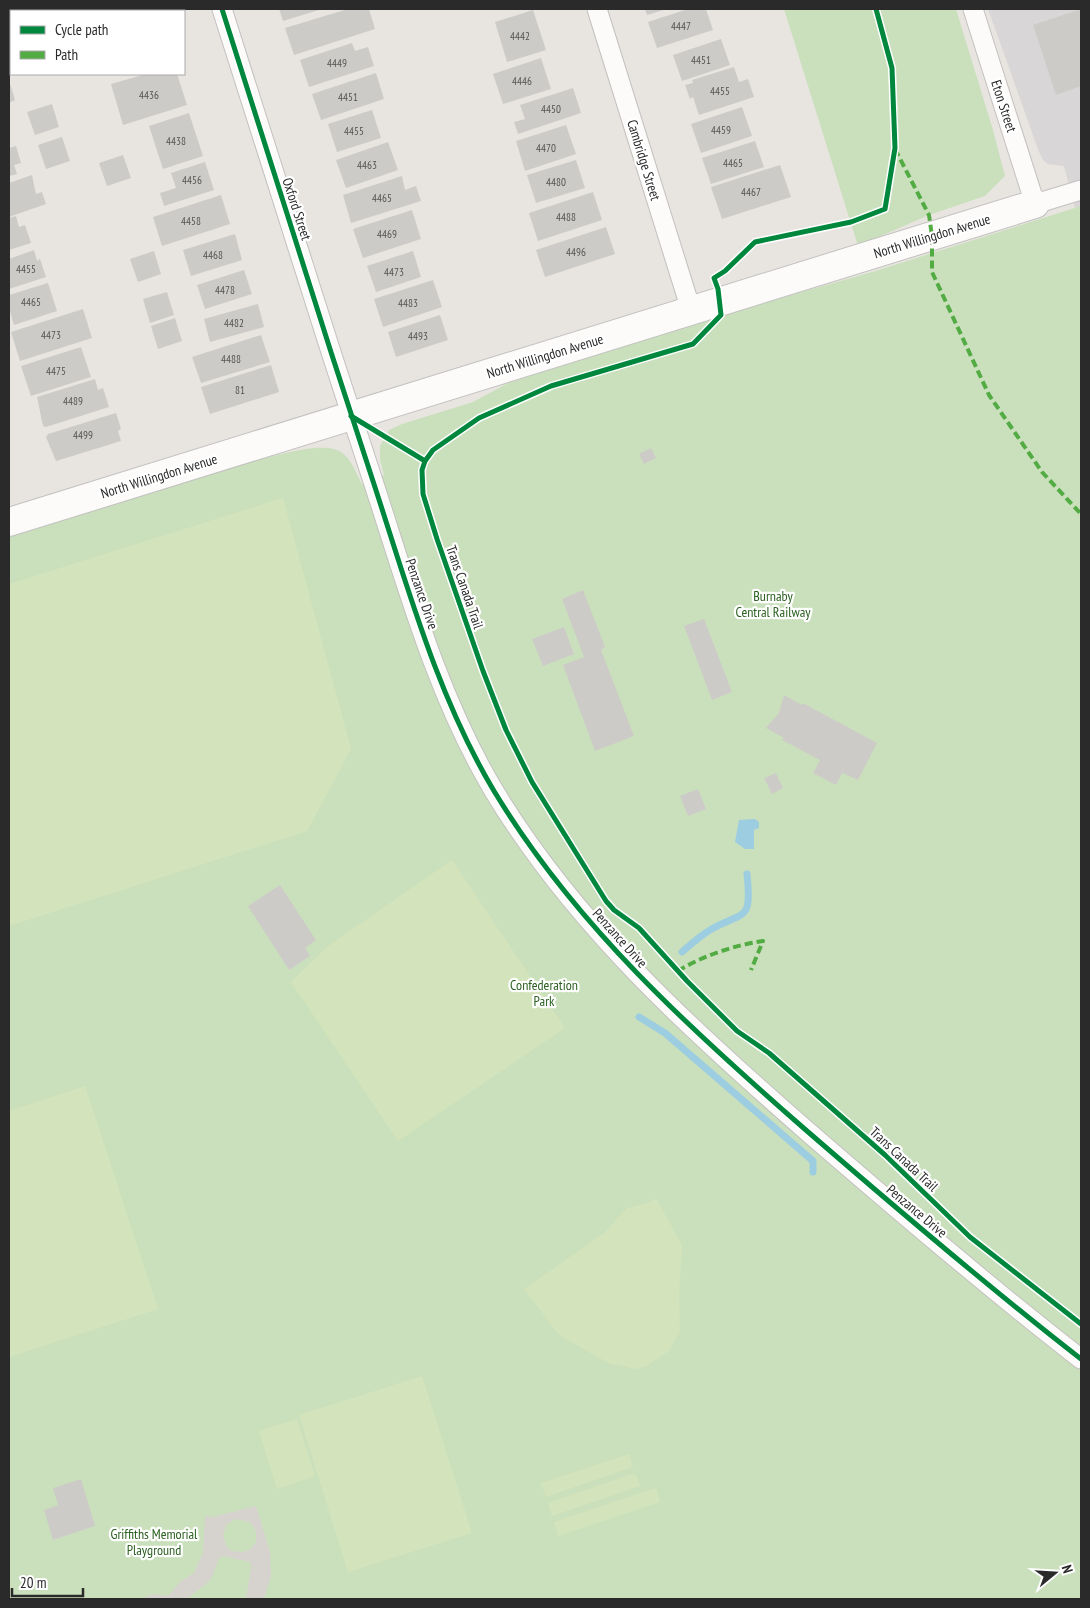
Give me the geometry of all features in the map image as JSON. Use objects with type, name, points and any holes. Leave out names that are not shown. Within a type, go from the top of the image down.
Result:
[{"type":"street","name":"Oxford Street","points":[[222,9],[351,416]]},
{"type":"street","name":"Cambridge Street","points":[[597,9],[691,310]]},
{"type":"street","name":"Eton Street","points":[[973,9],[1035,204]]},
{"type":"street","name":"North Willingdon Avenue","points":[[9,521],[1081,190]]},
{"type":"street","name":"Penzance Drive","points":[[351,416],[419,620],[463,730],[493,789],[549,871],[624,961],[696,1032],[881,1195],[1081,1359]]},
{"type":"shaded area","points":[[988,9],[1081,9],[1081,206],[1075,208],[1064,166],[1048,164],[1043,160],[1039,152]]},
{"type":"shaded area","points":[[256,1506],[270,1552],[271,1575],[264,1599],[246,1599],[251,1567],[250,1562],[223,1556],[219,1558],[212,1577],[187,1599],[131,1599],[144,1598],[153,1594],[168,1596],[181,1581],[194,1573],[203,1553],[205,1516],[213,1517]],"holes":[[[235,1519],[250,1522],[256,1531],[256,1542],[249,1550],[243,1552],[232,1551],[227,1547],[223,1536],[226,1525]]]},
{"type":"green space","points":[[784,9],[956,9],[1005,176],[985,196],[929,215],[858,246]]},
{"type":"green space","name":"Confederation Park","points":[[1081,206],[1081,1599],[9,1599],[9,536],[261,459],[313,448],[333,449],[341,452],[351,463],[362,484],[384,475],[380,460],[380,446],[389,430],[402,424],[473,402],[508,383],[721,315],[872,272]]},
{"type":"green space","points":[[283,498],[351,749],[307,831],[9,926],[9,584]]},
{"type":"green space","points":[[452,860],[565,1028],[398,1141],[291,982],[328,946]]},
{"type":"green space","points":[[85,1086],[158,1309],[9,1357],[9,1111]]},
{"type":"green space","points":[[656,1198],[682,1245],[679,1296],[680,1332],[668,1352],[646,1366],[636,1369],[608,1363],[559,1335],[524,1289],[604,1233],[627,1208],[649,1203]]},
{"type":"green space","points":[[422,1376],[472,1533],[348,1572],[299,1415]]},
{"type":"green space","points":[[297,1419],[315,1476],[277,1489],[259,1431]]},
{"type":"green space","points":[[629,1454],[633,1467],[546,1497],[541,1483]]},
{"type":"green space","points":[[635,1473],[640,1486],[552,1516],[548,1503]]},
{"type":"green space","points":[[656,1488],[660,1502],[558,1536],[554,1522]]},
{"type":"water","points":[[755,819],[759,822],[759,828],[754,830],[754,849],[745,849],[735,842],[739,820]]},
{"type":"building","points":[[53,9],[80,10],[54,10]]},
{"type":"building","points":[[109,9],[148,9],[144,10]]},
{"type":"building","points":[[279,9],[322,9],[283,21]]},
{"type":"building","points":[[348,9],[369,9],[375,29],[294,55],[285,28]]},
{"type":"building","points":[[645,9],[667,9],[647,15]]},
{"type":"building","points":[[688,9],[706,9],[713,30],[657,48],[648,22]]},
{"type":"building","points":[[1081,9],[1081,86],[1056,95],[1033,25]]},
{"type":"building","points":[[533,10],[546,50],[507,62],[495,22]]},
{"type":"building","points":[[721,39],[730,65],[682,81],[673,55]]},
{"type":"building","points":[[352,43],[355,51],[368,47],[374,66],[309,87],[300,60]]},
{"type":"building","points":[[541,58],[551,89],[503,104],[493,74]]},
{"type":"building","points":[[734,67],[739,82],[748,79],[754,97],[699,115],[693,97],[690,99],[685,85],[693,83],[692,80]]},
{"type":"building","points":[[376,73],[384,99],[321,120],[312,94]]},
{"type":"building","points":[[142,75],[177,75],[187,105],[123,125],[111,84]]},
{"type":"building","points":[[9,80],[15,100],[9,103]]},
{"type":"building","points":[[573,88],[581,113],[518,134],[514,122],[525,119],[520,105]]},
{"type":"building","points":[[52,104],[59,127],[35,135],[27,112]]},
{"type":"building","points":[[742,107],[752,136],[701,153],[691,124]]},
{"type":"building","points":[[372,110],[381,138],[337,152],[328,124]]},
{"type":"building","points":[[189,113],[203,156],[163,169],[149,126]]},
{"type":"building","points":[[566,125],[576,154],[525,171],[516,141]]},
{"type":"building","points":[[62,137],[70,161],[46,169],[38,145]]},
{"type":"building","points":[[755,141],[764,167],[711,184],[702,158]]},
{"type":"building","points":[[388,142],[398,170],[346,188],[336,160]]},
{"type":"building","points":[[16,146],[21,163],[14,165],[17,174],[9,176],[9,148]]},
{"type":"building","points":[[123,155],[131,178],[107,186],[99,163]]},
{"type":"building","points":[[576,160],[585,188],[536,203],[527,175]]},
{"type":"building","points":[[205,162],[214,190],[164,206],[160,193],[176,188],[171,173]]},
{"type":"building","points":[[780,165],[791,197],[722,219],[711,187]]},
{"type":"building","points":[[32,175],[36,194],[42,192],[46,204],[9,217],[9,183]]},
{"type":"building","points":[[402,176],[405,190],[416,186],[421,201],[351,223],[343,195]]},
{"type":"building","points":[[593,192],[602,220],[538,241],[529,213]]},
{"type":"building","points":[[221,195],[230,224],[162,246],[153,217]]},
{"type":"building","points":[[412,210],[421,239],[363,258],[353,229]]},
{"type":"building","points":[[16,216],[19,227],[25,225],[31,243],[9,250],[9,218]]},
{"type":"building","points":[[606,227],[615,254],[545,277],[536,250]]},
{"type":"building","points":[[235,234],[242,260],[191,276],[183,250]]},
{"type":"building","points":[[34,250],[37,261],[40,259],[46,277],[9,289],[9,259]]},
{"type":"building","points":[[154,251],[161,274],[138,282],[130,259]]},
{"type":"building","points":[[413,251],[421,277],[376,292],[367,266]]},
{"type":"building","points":[[244,270],[252,294],[205,309],[197,285]]},
{"type":"building","points":[[433,280],[442,307],[383,327],[374,299]]},
{"type":"building","points":[[48,283],[57,311],[14,325],[9,308],[9,295]]},
{"type":"building","points":[[167,292],[174,315],[150,323],[143,299]]},
{"type":"building","points":[[258,304],[264,327],[210,342],[204,319]]},
{"type":"building","points":[[83,309],[92,338],[20,361],[11,332]]},
{"type":"building","points":[[440,315],[448,340],[396,357],[388,332]]},
{"type":"building","points":[[175,318],[182,341],[158,349],[151,326]]},
{"type":"building","points":[[261,335],[270,362],[201,383],[192,357]]},
{"type":"building","points":[[81,347],[91,377],[31,396],[21,366]]},
{"type":"building","points":[[271,365],[279,392],[210,414],[201,387]]},
{"type":"building","points":[[95,379],[98,390],[103,388],[109,407],[46,427],[43,426],[37,397]]},
{"type":"building","points":[[116,413],[121,429],[118,431],[121,441],[56,461],[46,437],[48,434]]},
{"type":"building","points":[[651,448],[656,458],[644,464],[639,454]]},
{"type":"building","points":[[583,590],[605,647],[601,650],[634,736],[595,751],[563,665],[584,657],[562,599]]},
{"type":"building","points":[[704,619],[732,692],[712,700],[684,626]]},
{"type":"building","points":[[564,627],[574,654],[543,666],[532,639]]},
{"type":"building","points":[[784,695],[802,705],[803,703],[877,743],[858,780],[842,773],[836,785],[813,773],[820,760],[782,740],[784,738],[766,728],[779,713]]},
{"type":"building","points":[[776,773],[783,788],[772,794],[764,778]]},
{"type":"building","points":[[698,789],[706,809],[688,816],[680,796]]},
{"type":"building","points":[[280,885],[316,940],[305,948],[310,956],[289,970],[248,906]]},
{"type":"building","points":[[81,1479],[95,1526],[53,1540],[44,1510],[58,1505],[53,1488]]},
{"type":"waterway","points":[[682,952],[706,932],[744,913],[748,901],[747,874]]},
{"type":"waterway","points":[[639,1017],[665,1033],[813,1161],[813,1172]]},
{"type":"marked path","points":[[895,149],[929,215],[932,236],[932,272],[989,395],[1042,472],[1081,514]]},
{"type":"marked path","points":[[678,971],[719,952],[763,941],[751,970]]},
{"type":"cycle path","points":[[222,9],[410,596],[455,716],[473,754],[494,791],[526,840],[598,931],[678,1014],[763,1093],[875,1189],[1081,1359]]},
{"type":"cycle path","name":"Trans Canada Trail","points":[[876,9],[892,68],[895,148],[885,209],[851,222],[755,242],[725,271],[714,278],[718,289],[721,315],[693,344],[551,386],[479,418],[433,450],[425,461],[422,470],[423,494],[483,671],[506,730],[532,782],[606,901],[614,910],[639,928],[687,981],[737,1031],[769,1053],[885,1155],[970,1237],[1081,1324]]},
{"type":"cycle path","points":[[351,416],[425,461]]},
{"type":"park label","name":"Burnaby Central Railway","points":[[773,604]]},
{"type":"park label","name":"Griffiths Memorial Playground","points":[[154,1542]]}]
